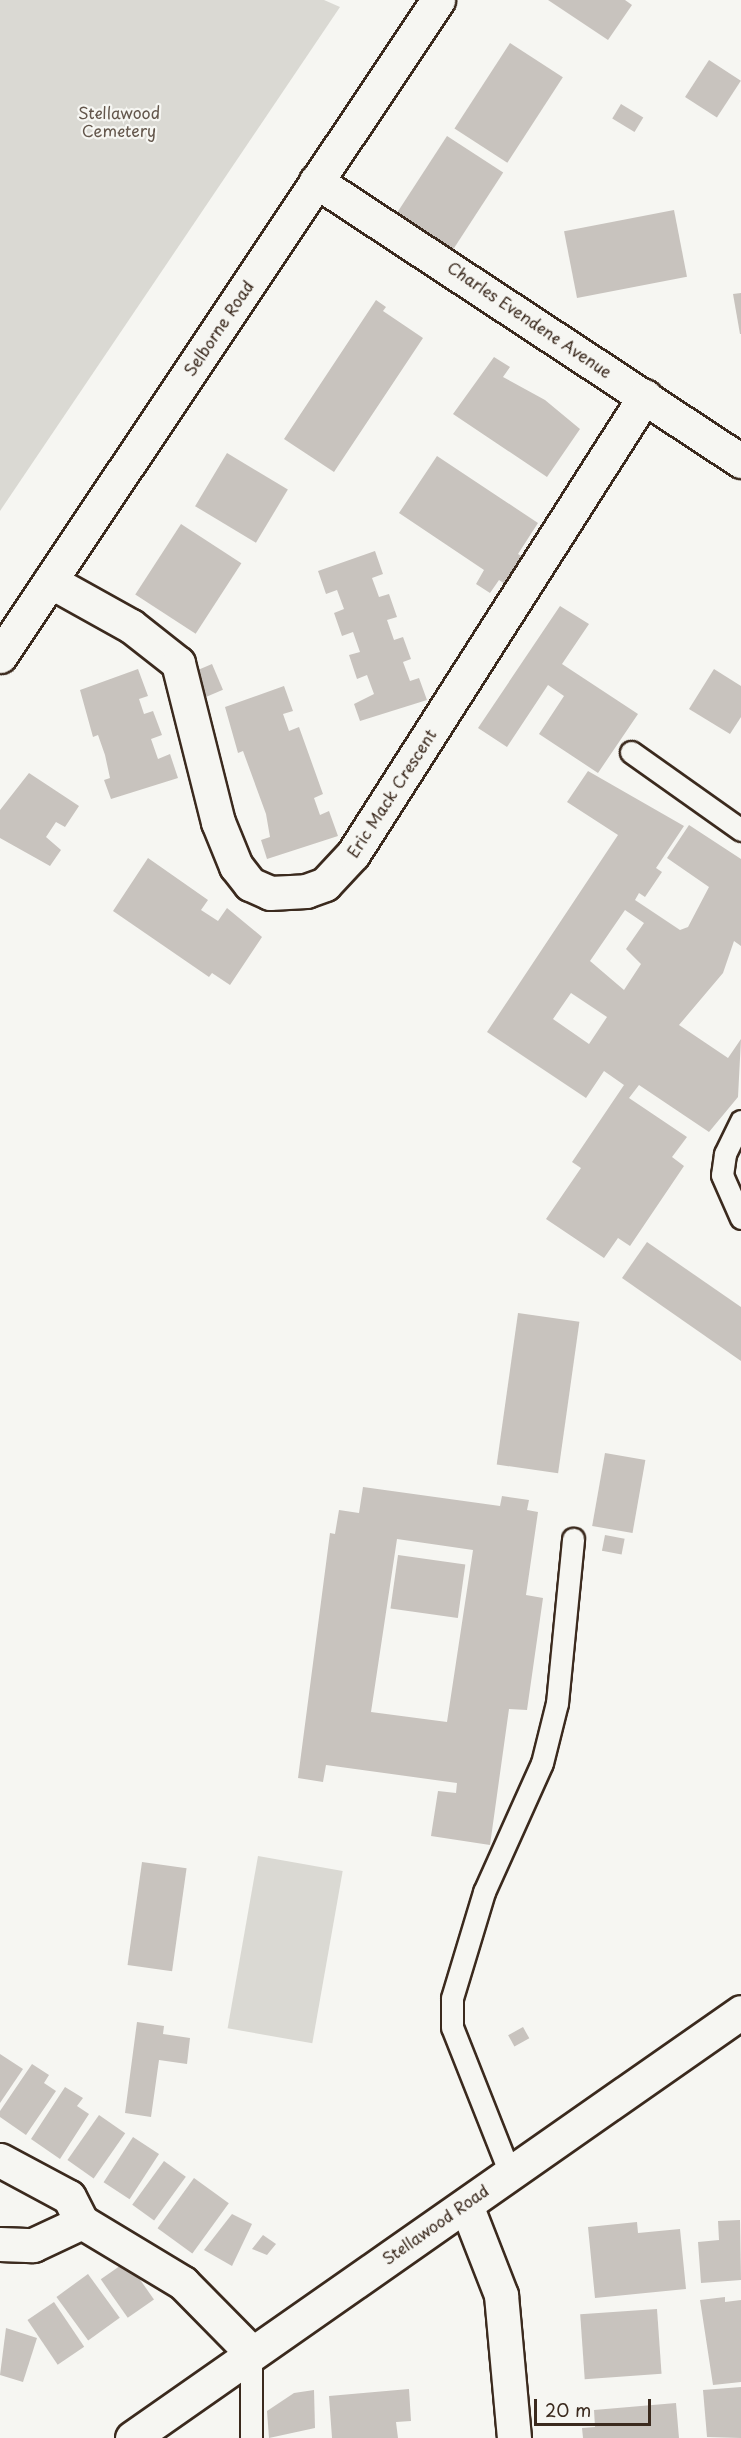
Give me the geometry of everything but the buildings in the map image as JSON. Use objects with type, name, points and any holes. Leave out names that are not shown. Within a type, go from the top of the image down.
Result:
[{"type":"street","name":"Selborne Road","points":[[0,656],[438,0]]},
{"type":"street","name":"Charles Evendene Avenue","points":[[316,181],[741,461]]},
{"type":"street","name":"Eric Mack Crescent","points":[[50,581],[149,638],[178,663],[218,822],[236,866],[250,884],[270,893],[306,891],[325,884],[353,854],[645,396]]},
{"type":"street","name":"Stellawood Road","points":[[132,2438],[251,2352],[466,2205],[509,2171],[741,2012]]},
{"type":"street","points":[[0,2160],[69,2198],[82,2222],[183,2283],[251,2352]]},
{"type":"street","points":[[466,2205],[501,2295],[514,2438]]},
{"type":"street","points":[[0,2244],[33,2244],[82,2222]]},
{"type":"lane","points":[[632,752],[741,830]]},
{"type":"lane","points":[[741,1121],[725,1154],[722,1175],[741,1218]]},
{"type":"lane","points":[[509,2171],[452,2027],[452,1998],[484,1892],[542,1763],[557,1703],[573,1539]]},
{"type":"lane","points":[[251,2352],[251,2438]]},
{"type":"green space","name":"Stellawood Cemetery","points":[[0,0],[324,0],[340,7],[0,511]]},
{"type":"green space","points":[[258,1856],[343,1871],[312,2043],[228,2028]]}]
